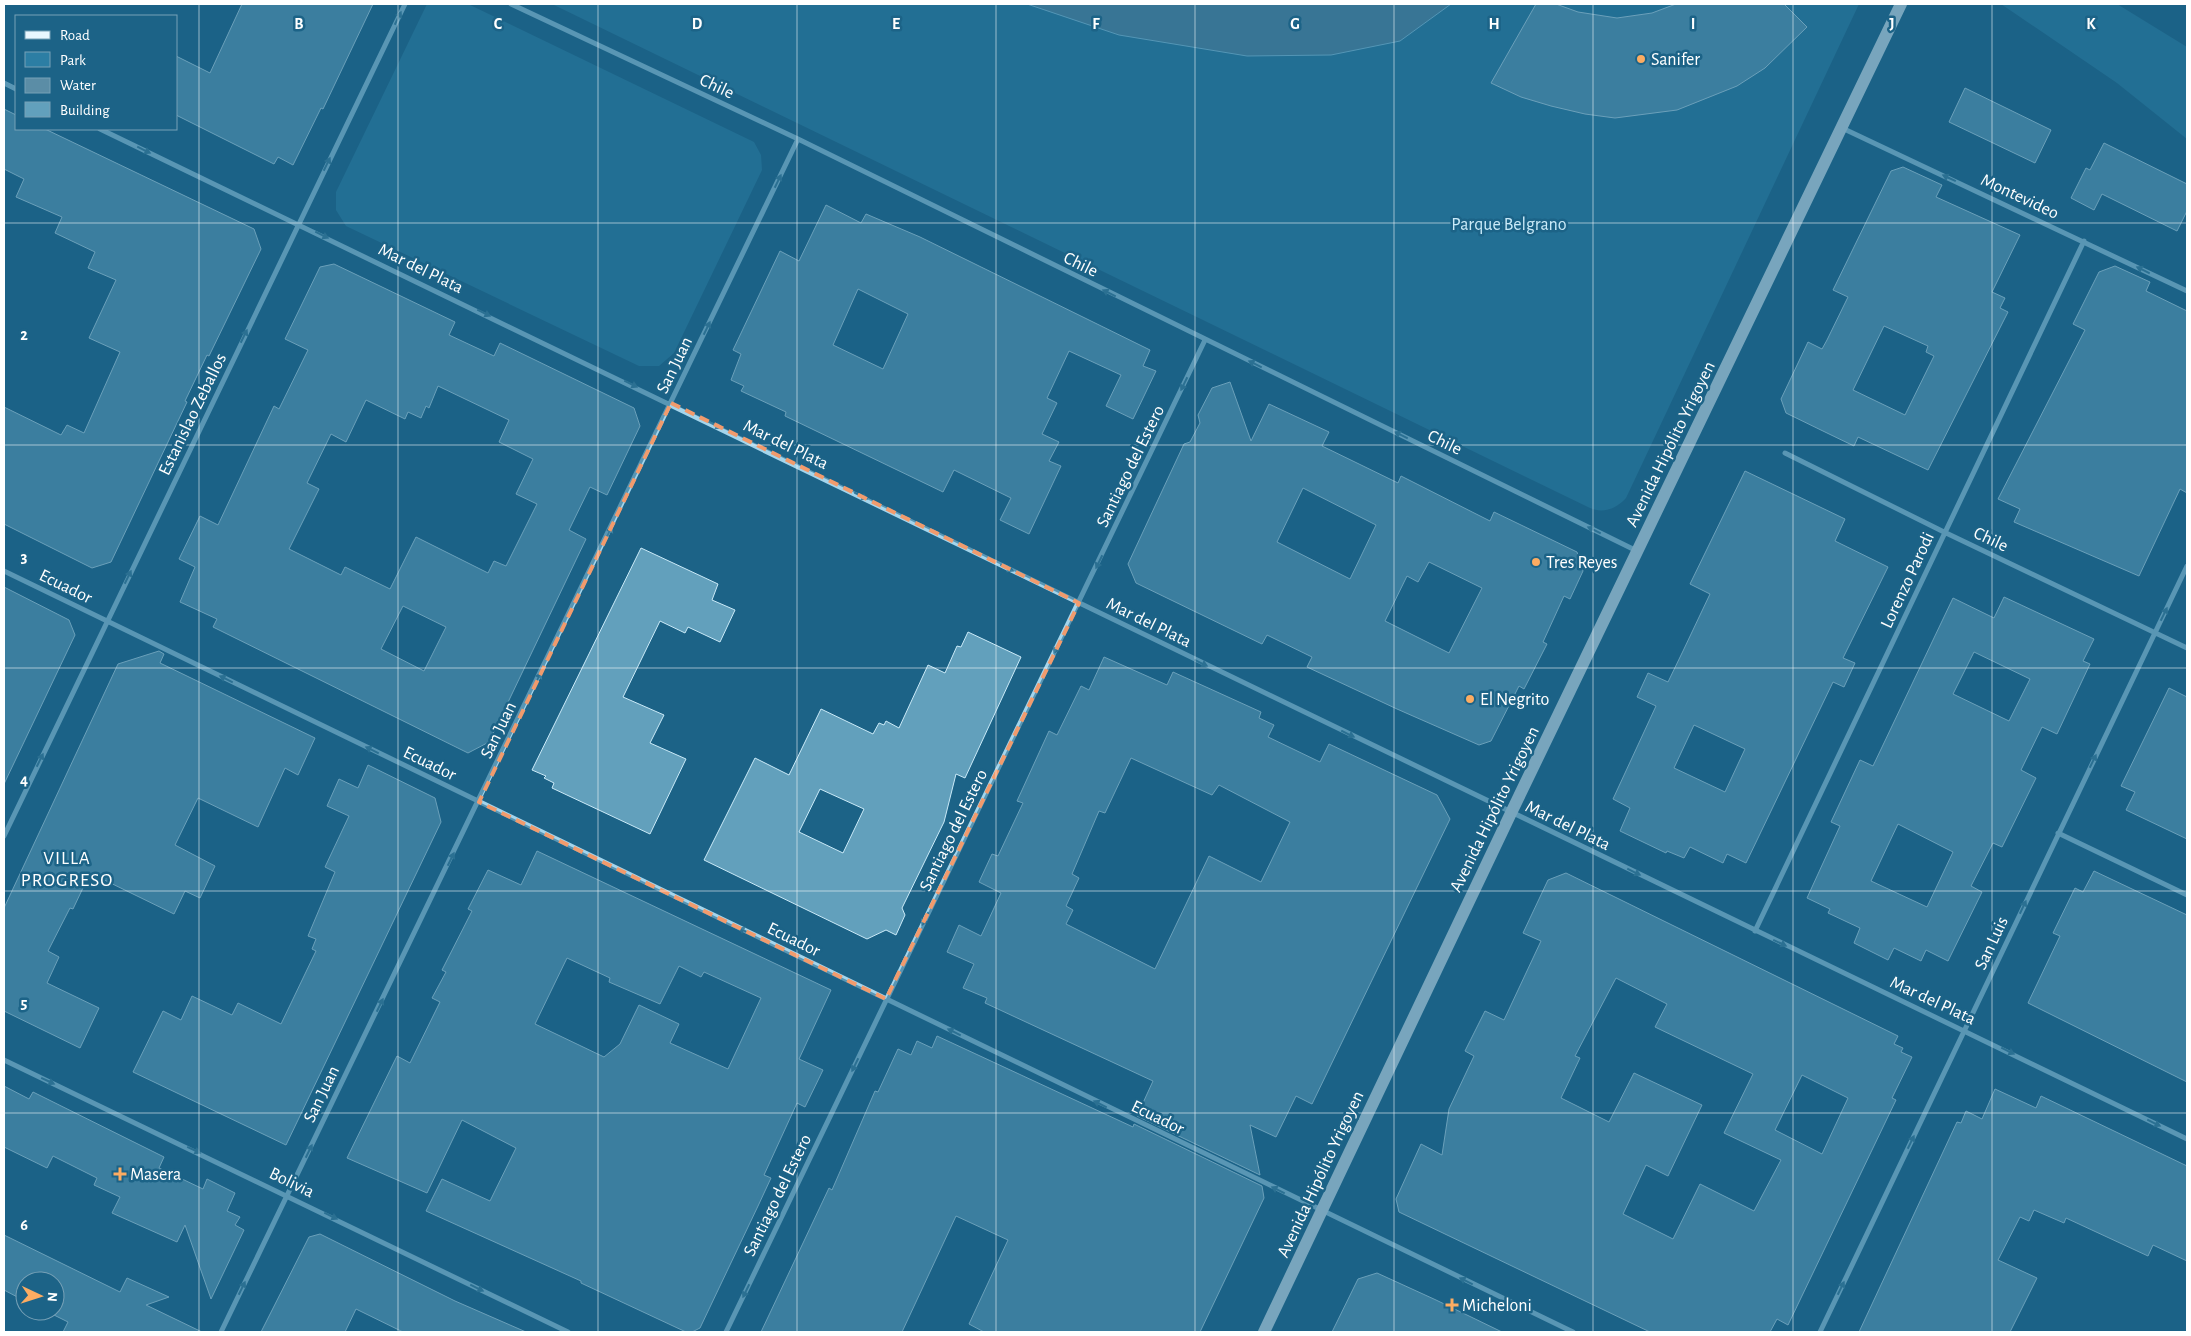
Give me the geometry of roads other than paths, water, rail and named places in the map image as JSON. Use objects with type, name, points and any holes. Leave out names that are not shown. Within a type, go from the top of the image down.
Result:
[{"type":"main road","name":"Avenida Hipólito Yrigoyen","points":[[1264,1332],[1511,813],[1901,4]]},
{"type":"street","name":"Estanislao Zeballos","points":[[4,836],[405,4]]},
{"type":"street","name":"Chile","points":[[511,4],[798,139],[1638,551]]},
{"type":"street","name":"Montevideo","points":[[1841,127],[2187,291]]},
{"type":"street","name":"Mar del Plata","points":[[102,130],[671,403],[1511,813],[2187,1139]]},
{"type":"street","name":"San Juan","points":[[221,1332],[798,139]]},
{"type":"street","name":"Lorenzo Parodi","points":[[1755,931],[2084,241]]},
{"type":"street","name":"Santiago del Estero","points":[[726,1332],[1205,340]]},
{"type":"street","name":"Chile","points":[[1785,453],[1944,532],[2187,648]]},
{"type":"street","name":"San Luis","points":[[1820,1332],[2187,566]]},
{"type":"street","name":"Ecuador","points":[[4,571],[1322,1212],[1573,1332]]},
{"type":"street","points":[[2058,833],[2187,895]]},
{"type":"street","name":"Bolivia","points":[[4,1060],[288,1195],[568,1332]]},
{"type":"water","points":[[1027,4],[1451,4],[1400,41],[1331,55],[1247,56],[1119,35]]},
{"type":"place","name":"Sanifer","points":[[1641,59]]},
{"type":"place","name":"Tres Reyes","points":[[1536,562]]},
{"type":"place","name":"El Negrito","points":[[1470,699]]},
{"type":"place","name":"Masera","points":[[120,1174]]},
{"type":"place","name":"Micheloni","points":[[1452,1305]]},
{"type":"district","name":"VILLA PROGRESO","points":[[67,868]]},
{"type":"park label","name":"Parque Belgrano","points":[[1509,224]]}]
